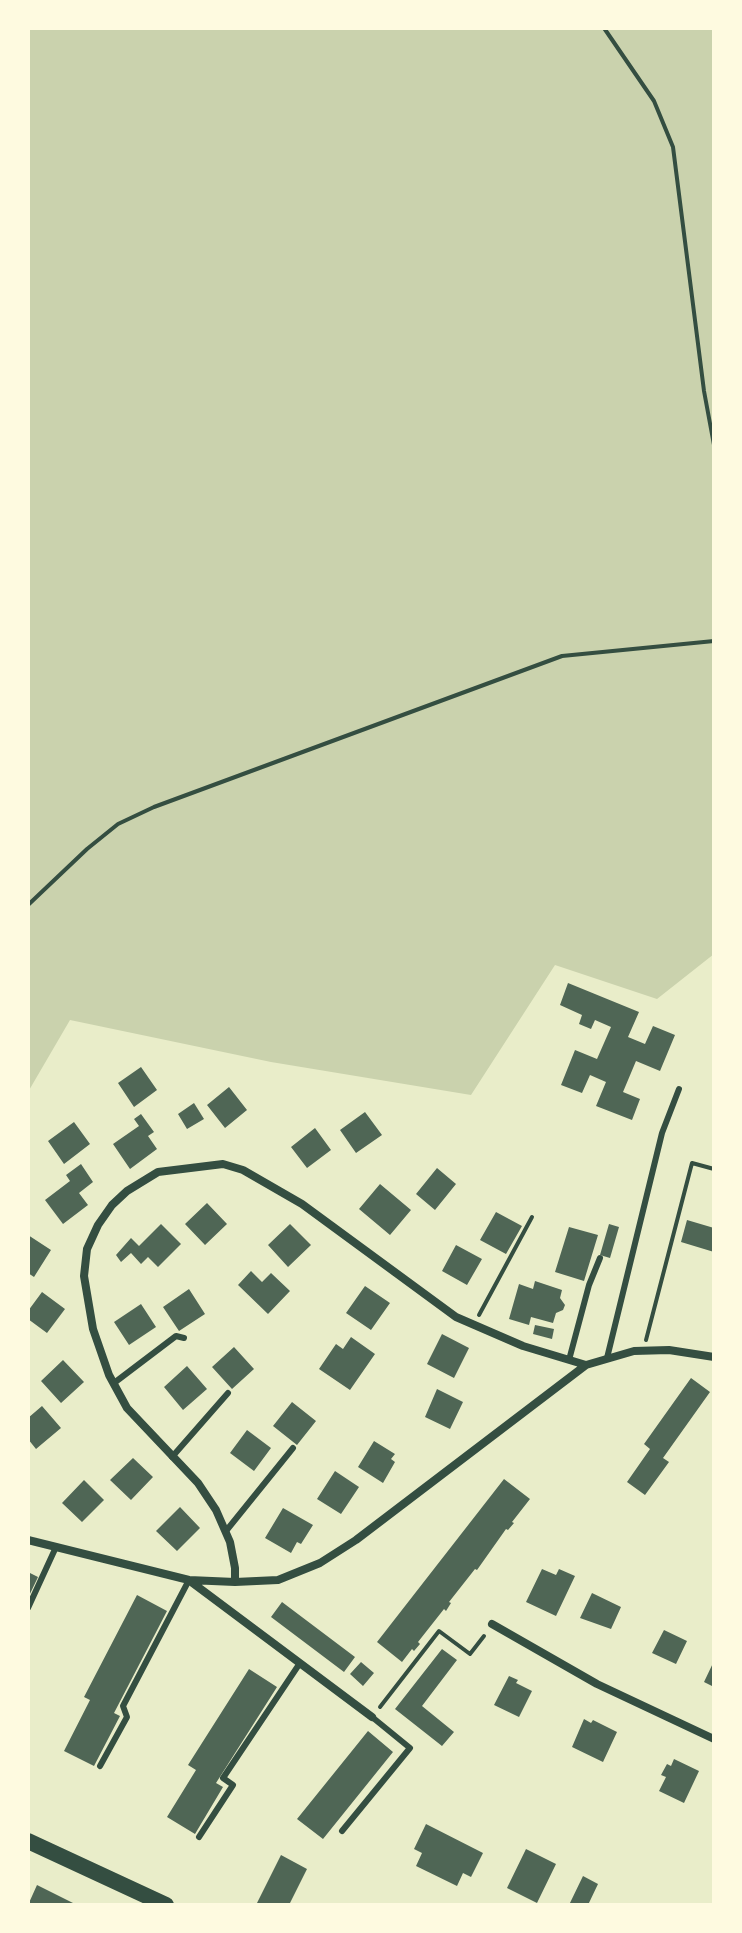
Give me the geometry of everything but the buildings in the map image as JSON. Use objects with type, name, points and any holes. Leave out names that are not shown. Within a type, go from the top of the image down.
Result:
[{"type":"main road","points":[[28,1841],[166,1905]]},
{"type":"street","points":[[235,1582],[235,1568],[226,1531],[198,1483],[127,1408],[93,1329],[84,1276],[87,1249],[105,1215],[127,1191],[158,1172],[223,1164],[262,1180],[302,1204],[456,1317],[523,1346],[586,1365]]},
{"type":"street","points":[[28,1540],[189,1580],[278,1580],[320,1563],[356,1540],[586,1365],[643,1351],[669,1350],[714,1357]]},
{"type":"street","points":[[189,1580],[372,1717]]},
{"type":"street","points":[[492,1624],[597,1684],[714,1739]]},
{"type":"lane","points":[[607,1358],[662,1133],[679,1089]]},
{"type":"lane","points":[[569,1360],[589,1285],[600,1258]]},
{"type":"lane","points":[[114,1383],[176,1336],[184,1338]]},
{"type":"lane","points":[[172,1457],[228,1393]]},
{"type":"lane","points":[[226,1531],[293,1448]]},
{"type":"lane","points":[[28,1608],[56,1547]]},
{"type":"lane","points":[[100,1766],[127,1717],[123,1706],[189,1580]]},
{"type":"lane","points":[[199,1837],[233,1785],[223,1778],[300,1663]]},
{"type":"lane","points":[[342,1831],[410,1748],[372,1717]]},
{"type":"path","points":[[604,28],[654,101],[673,147],[704,391],[714,445]]},
{"type":"path","points":[[28,905],[118,824],[154,807],[562,656],[714,641]]},
{"type":"path","points":[[643,1351],[692,1163],[714,1169]]},
{"type":"path","points":[[474,1325],[532,1217]]},
{"type":"path","points":[[372,1717],[439,1631],[470,1654],[492,1624]]},
{"type":"green space","points":[[28,28],[714,28],[714,954],[657,999],[555,965],[471,1095],[271,1062],[70,1020],[28,1092]]}]
